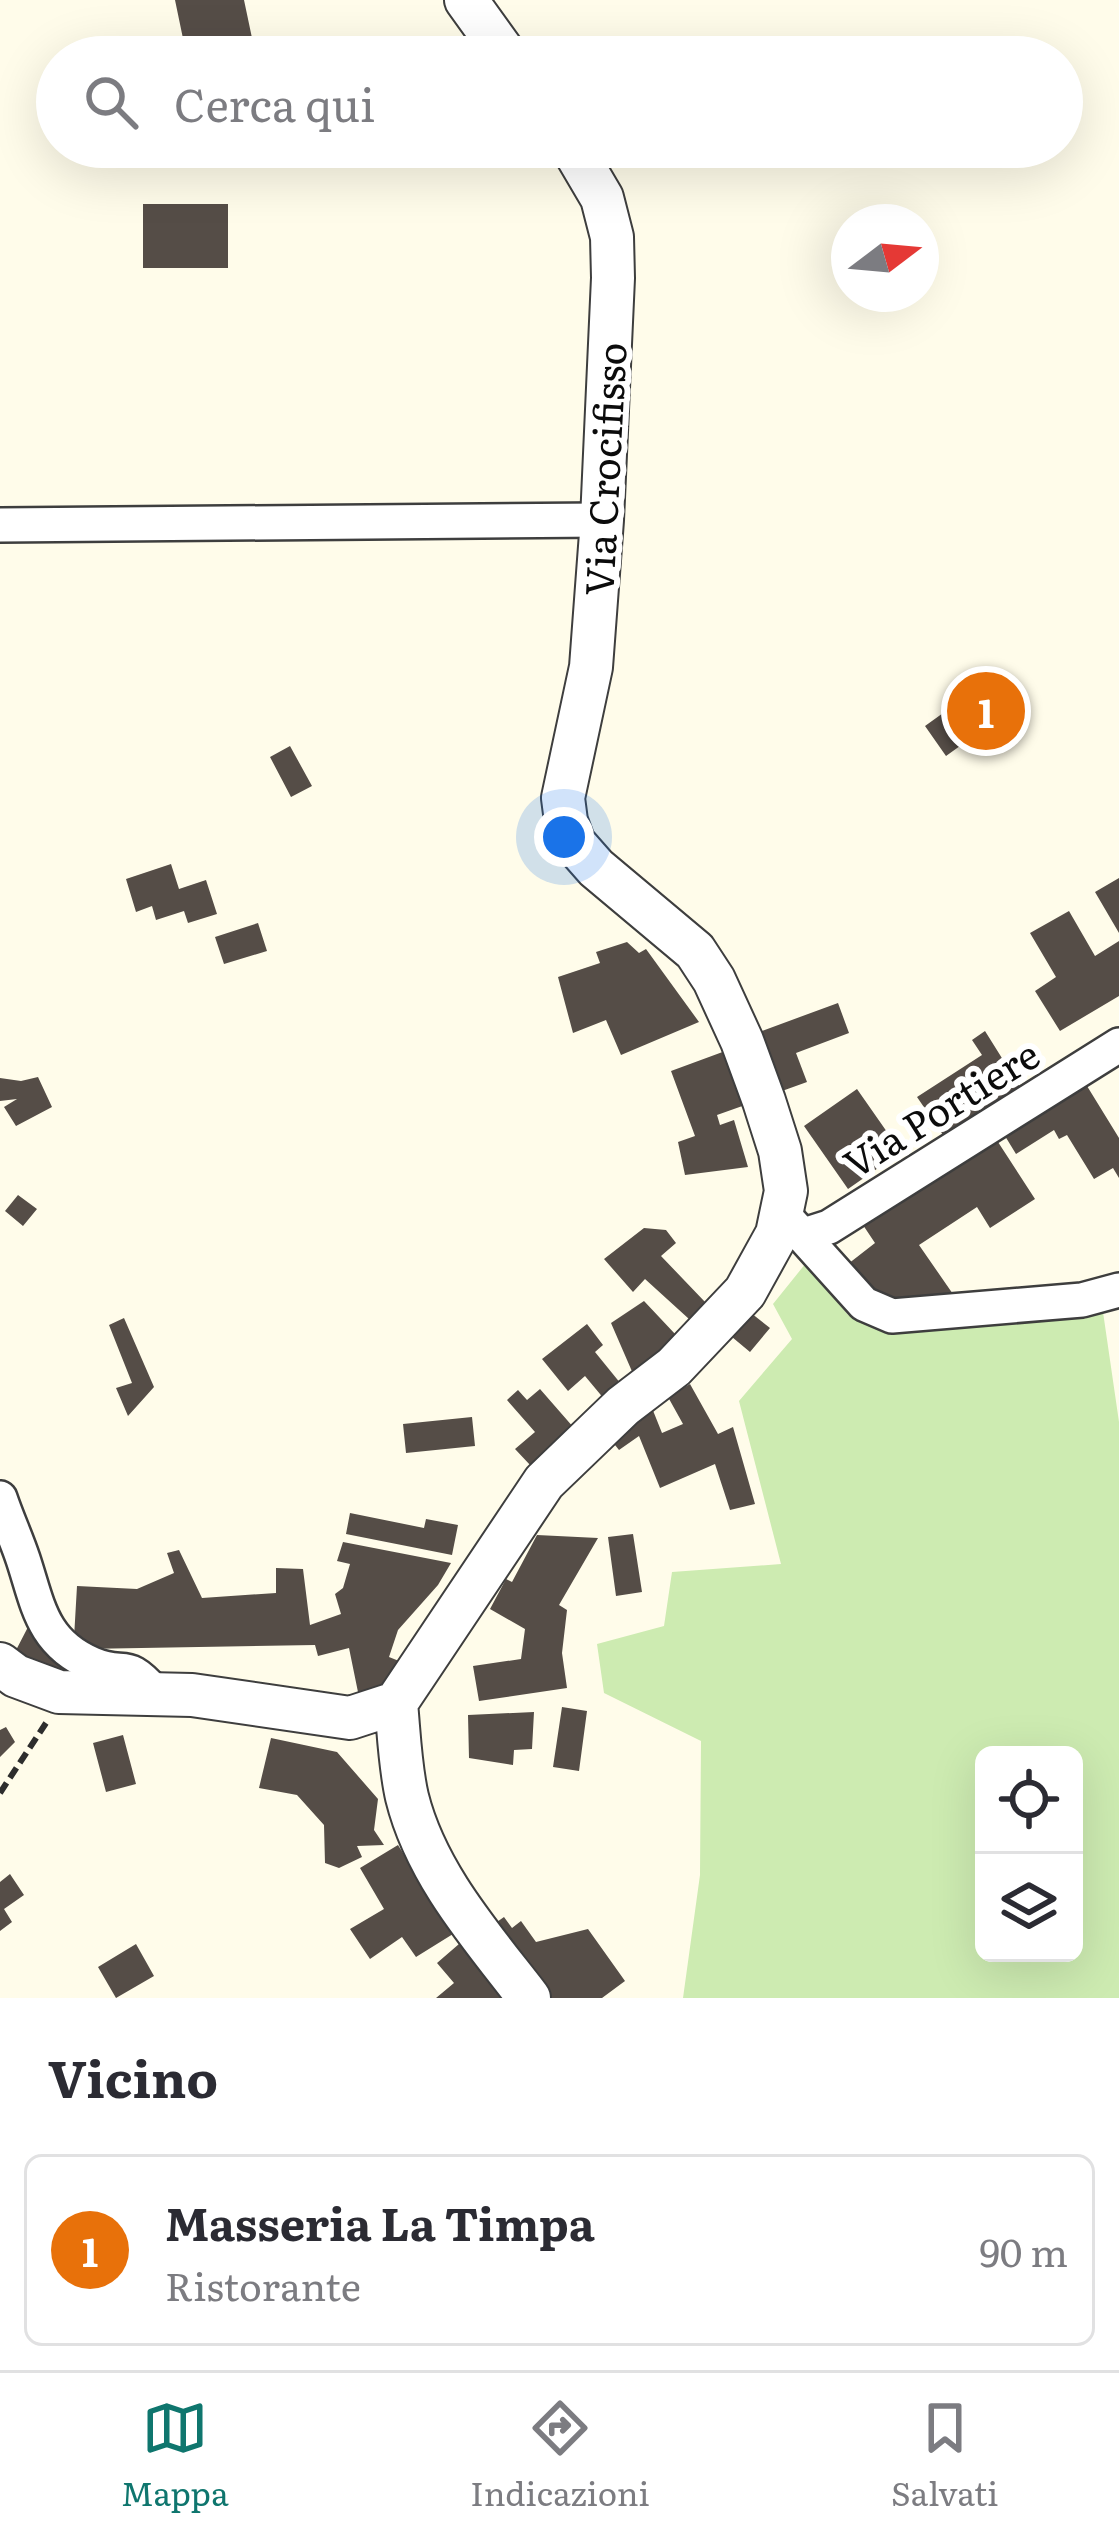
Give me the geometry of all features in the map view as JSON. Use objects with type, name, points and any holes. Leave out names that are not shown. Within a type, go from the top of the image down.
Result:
[{"type":"street","points":[[466,0],[492,36]]},
{"type":"street","name":"Via Crocifisso","points":[[584,168],[602,198],[613,237],[602,520],[590,667],[563,798],[574,843],[596,868],[695,951],[714,980],[742,1041],[780,1151],[793,1224]]},
{"type":"street","points":[[0,525],[602,520]]},
{"type":"street","name":"Via Portiere","points":[[793,1224],[829,1227],[1119,1045]]},
{"type":"street","points":[[0,1664],[16,1676],[59,1692],[192,1695],[350,1718],[395,1703],[544,1482],[623,1406],[674,1367],[746,1292],[778,1234],[793,1224],[863,1304],[892,1316],[1082,1300],[1119,1290]]},
{"type":"street","points":[[0,1498],[38,1615],[57,1640],[93,1664],[137,1672],[156,1694]]},
{"type":"street","points":[[395,1703],[406,1796],[422,1841],[463,1911],[529,1998]]},
{"type":"path","points":[[0,1792],[42,1734],[59,1692]]},
{"type":"green space","points":[[806,1263],[848,1315],[884,1333],[1103,1312],[1119,1422],[1119,1998],[683,1998],[700,1875],[701,1741],[604,1693],[597,1644],[664,1626],[672,1572],[781,1564],[739,1401],[792,1339],[773,1304]]},
{"type":"building","points":[[175,0],[244,0],[252,36],[182,36]]},
{"type":"building","points":[[143,204],[228,204],[228,268],[143,268]]},
{"type":"building","points":[[978,688],[999,718],[946,756],[925,726]]},
{"type":"building","points":[[290,746],[312,786],[291,797],[270,757]]},
{"type":"building","points":[[171,864],[179,889],[206,880],[217,914],[188,923],[184,911],[156,920],[152,906],[136,912],[126,879]]},
{"type":"building","points":[[1119,878],[1119,933],[1095,892]]},
{"type":"building","points":[[1069,911],[1095,956],[1119,941],[1119,996],[1060,1031],[1035,991],[1056,977],[1030,933]]},
{"type":"building","points":[[258,923],[267,951],[224,964],[215,937]]},
{"type":"building","points":[[627,942],[639,953],[646,949],[699,1022],[621,1055],[606,1020],[573,1033],[558,977],[600,963],[596,952]]},
{"type":"building","points":[[838,1003],[849,1033],[796,1053],[807,1082],[782,1091],[759,1032]]},
{"type":"building","points":[[985,1031],[1020,1087],[943,1135],[917,1097],[982,1055],[972,1040]]},
{"type":"building","points":[[728,1050],[748,1104],[717,1115],[720,1125],[734,1120],[748,1167],[685,1175],[678,1142],[695,1136],[671,1071]]},
{"type":"building","points":[[38,1077],[52,1107],[16,1126],[4,1107],[17,1099],[0,1101],[0,1078]]},
{"type":"building","points":[[1087,1086],[1119,1138],[1119,1178],[1113,1168],[1094,1179],[1067,1135],[1059,1139],[1054,1130],[1016,1154],[1005,1136]]},
{"type":"building","points":[[857,1089],[901,1152],[848,1189],[804,1126]]},
{"type":"building","points":[[998,1142],[1035,1199],[990,1228],[977,1207],[919,1245],[955,1297],[896,1300],[879,1294],[848,1264],[875,1243],[861,1222]]},
{"type":"building","points":[[18,1195],[37,1209],[23,1226],[5,1211]]},
{"type":"building","points":[[644,1228],[666,1230],[676,1243],[661,1256],[706,1303],[689,1319],[645,1279],[633,1292],[604,1259]]},
{"type":"building","points":[[644,1301],[676,1335],[634,1376],[611,1323]]},
{"type":"building","points":[[751,1313],[770,1328],[750,1352],[732,1337]]},
{"type":"building","points":[[124,1318],[154,1387],[128,1416],[116,1388],[132,1383],[109,1325]]},
{"type":"building","points":[[587,1324],[603,1345],[595,1352],[621,1384],[605,1400],[585,1376],[568,1391],[542,1359]]},
{"type":"building","points":[[690,1384],[718,1434],[733,1427],[755,1504],[730,1510],[715,1464],[660,1488],[639,1436],[619,1450],[611,1440],[652,1408],[662,1433],[683,1424],[668,1397]]},
{"type":"building","points":[[540,1389],[574,1428],[531,1466],[515,1449],[535,1432],[507,1400],[518,1390],[527,1400]]},
{"type":"building","points":[[472,1417],[475,1446],[406,1453],[403,1424]]},
{"type":"building","points":[[350,1513],[424,1528],[426,1519],[458,1525],[452,1555],[346,1534]]},
{"type":"building","points":[[633,1534],[642,1592],[616,1596],[608,1537]]},
{"type":"building","points":[[537,1535],[598,1538],[559,1605],[567,1610],[562,1653],[567,1688],[479,1701],[473,1666],[521,1659],[525,1629],[490,1609],[506,1579],[512,1582]]},
{"type":"building","points":[[343,1542],[451,1563],[398,1630],[389,1657],[399,1661],[374,1696],[359,1697],[349,1648],[318,1656],[315,1645],[84,1649],[74,1638],[77,1586],[137,1589],[174,1573],[167,1553],[179,1550],[202,1598],[276,1593],[276,1568],[303,1569],[310,1625],[341,1614],[335,1594],[343,1588],[350,1564],[337,1561]]},
{"type":"building","points":[[28,1627],[83,1671],[56,1676],[13,1656]]},
{"type":"building","points":[[562,1707],[587,1711],[579,1771],[553,1767]]},
{"type":"building","points":[[534,1712],[532,1749],[514,1750],[513,1765],[469,1758],[468,1715]]},
{"type":"building","points":[[6,1727],[15,1742],[0,1757],[0,1730]]},
{"type":"building","points":[[123,1735],[136,1784],[106,1792],[93,1743]]},
{"type":"building","points":[[271,1738],[337,1752],[378,1799],[374,1830],[384,1845],[357,1846],[362,1857],[339,1868],[325,1863],[324,1825],[297,1795],[259,1788]]},
{"type":"building","points":[[398,1845],[453,1934],[416,1957],[402,1937],[370,1959],[350,1929],[384,1909],[360,1868]]},
{"type":"building","points":[[10,1874],[24,1895],[4,1909],[12,1922],[0,1931],[0,1882]]},
{"type":"building","points":[[504,1917],[512,1928],[521,1921],[536,1942],[588,1929],[625,1981],[602,1998],[551,1998],[494,1924]]},
{"type":"building","points":[[136,1944],[154,1976],[116,1998],[98,1967]]},
{"type":"building","points":[[459,1944],[502,1998],[436,1998],[454,1983],[437,1963]]},
{"type":"place","name":"Masseria La Timpa","points":[[986,711]]}]
